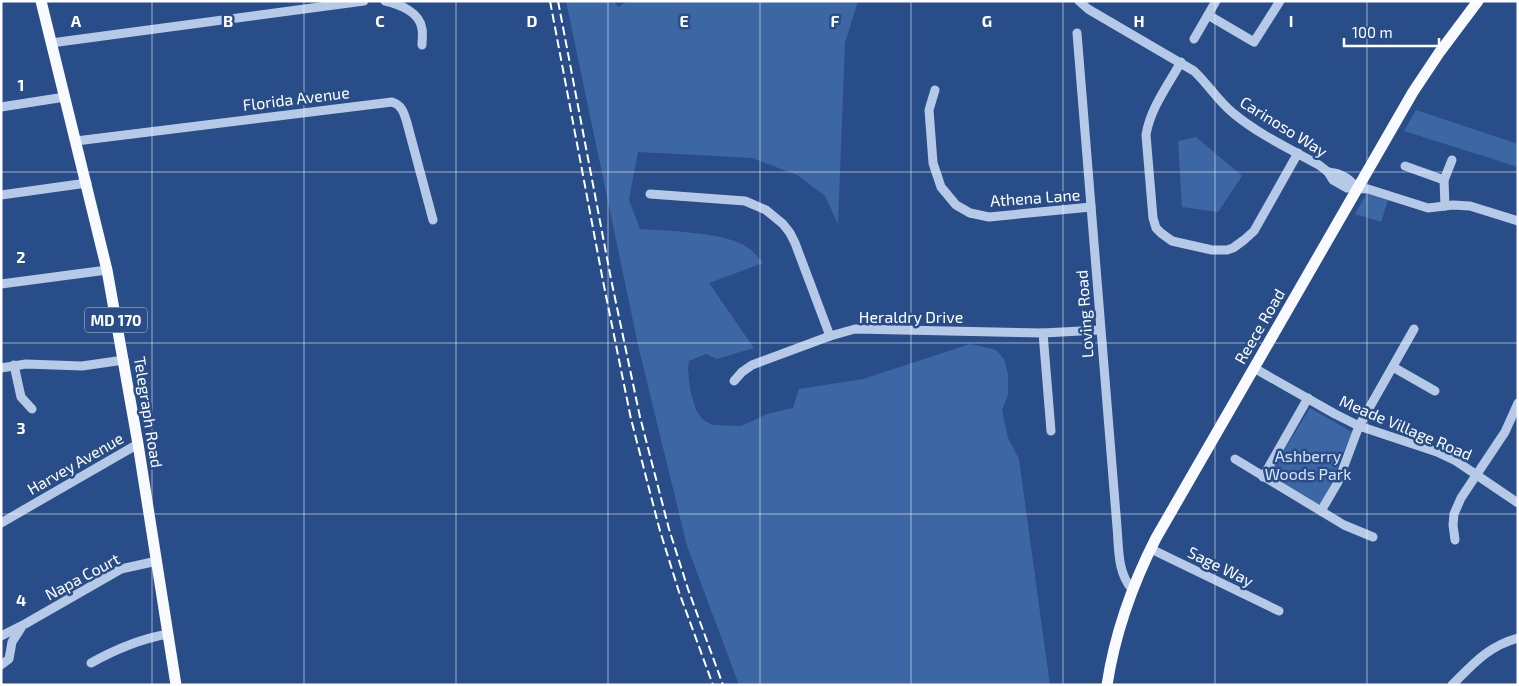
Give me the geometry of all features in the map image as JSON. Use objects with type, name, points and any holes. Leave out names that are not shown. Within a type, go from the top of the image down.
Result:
[{"type":"main road","name":"Telegraph Road","points":[[41,1],[107,270],[138,444],[176,685]]},
{"type":"main road","name":"Reece Road","points":[[1108,685],[1113,651],[1132,589],[1151,549],[1426,72],[1478,1]]},
{"type":"street","points":[[52,43],[364,1]]},
{"type":"street","points":[[385,1],[402,6],[415,16],[420,22],[422,29],[422,45]]},
{"type":"street","name":"Carinoso Way","points":[[1079,1],[1100,16],[1181,62],[1203,79],[1221,101],[1242,120],[1328,172],[1333,180],[1347,188],[1368,189],[1424,207],[1470,206],[1518,221]]},
{"type":"street","points":[[1194,39],[1216,1]]},
{"type":"street","points":[[1208,15],[1254,42],[1280,1]]},
{"type":"street","name":"Loving Road","points":[[1077,33],[1121,568],[1126,583],[1132,589]]},
{"type":"street","points":[[1181,62],[1152,113],[1146,135],[1153,218],[1156,228],[1166,238],[1179,244],[1220,251],[1239,244],[1254,231],[1298,153]]},
{"type":"street","name":"Athena Lane","points":[[935,90],[929,110],[933,163],[941,187],[956,205],[970,213],[989,217],[1091,207]]},
{"type":"street","points":[[1,107],[65,97]]},
{"type":"street","name":"Florida Avenue","points":[[76,141],[392,102],[402,108],[408,123],[433,220]]},
{"type":"street","points":[[1445,206],[1444,180],[1452,160]]},
{"type":"street","points":[[1405,166],[1444,180]]},
{"type":"street","points":[[1,195],[87,183]]},
{"type":"street","points":[[650,194],[745,201],[756,204],[775,216],[784,224],[795,242],[830,336]]},
{"type":"street","points":[[1,284],[107,270]]},
{"type":"street","name":"Heraldry Drive","points":[[734,381],[752,365],[843,332],[868,329],[1043,333],[1100,330]]},
{"type":"street","points":[[1321,511],[1338,482],[1359,426],[1414,329]]},
{"type":"street","points":[[1043,333],[1051,431]]},
{"type":"street","points":[[1,368],[14,365],[82,366],[124,360]]},
{"type":"street","points":[[14,365],[21,397],[32,409]]},
{"type":"street","points":[[1393,366],[1435,391]]},
{"type":"street","name":"Meade Village Road","points":[[1254,368],[1359,426],[1437,452],[1456,461],[1518,503]]},
{"type":"street","points":[[1263,477],[1308,398]]},
{"type":"street","points":[[1455,540],[1454,514],[1461,498],[1505,432],[1518,403]]},
{"type":"street","name":"Harvey Avenue","points":[[1,523],[138,444]]},
{"type":"street","points":[[1235,459],[1344,525],[1373,537]]},
{"type":"street","name":"Sage Way","points":[[1151,549],[1279,611]]},
{"type":"street","name":"Napa Court","points":[[1,636],[121,569],[157,561]]},
{"type":"street","name":"Napa Court","points":[[1,665],[9,659],[14,637],[25,624]]},
{"type":"street","points":[[91,663],[134,642],[168,634]]},
{"type":"street","points":[[1452,685],[1485,653],[1496,646],[1518,638]]},
{"type":"green space","points":[[566,1],[614,1],[618,7],[628,1],[858,1],[845,43],[838,224],[825,196],[797,175],[752,158],[638,152],[629,200],[640,229],[695,233],[725,238],[749,248],[763,263],[709,283],[754,348],[717,359],[706,354],[689,361],[690,390],[696,410],[703,420],[713,425],[741,426],[767,414],[793,408],[799,389],[863,379],[970,344],[996,350],[1004,359],[1008,374],[1008,395],[1002,410],[1008,438],[1019,459],[1050,685],[739,685],[687,546],[638,345]]},
{"type":"green space","points":[[1416,110],[1518,144],[1518,167],[1404,131]]},
{"type":"green space","points":[[1196,137],[1242,176],[1218,212],[1182,207],[1178,141]]},
{"type":"green space","points":[[1367,193],[1388,200],[1381,222],[1355,214]]},
{"type":"green space","name":"Ashberry Woods Park","points":[[1310,408],[1352,432],[1321,507],[1269,475]]},
{"type":"railway","points":[[550,1],[631,419],[660,531],[679,592],[713,685]]},
{"type":"railway","points":[[558,1],[611,279],[640,417],[669,529],[688,589],[723,685]]}]
